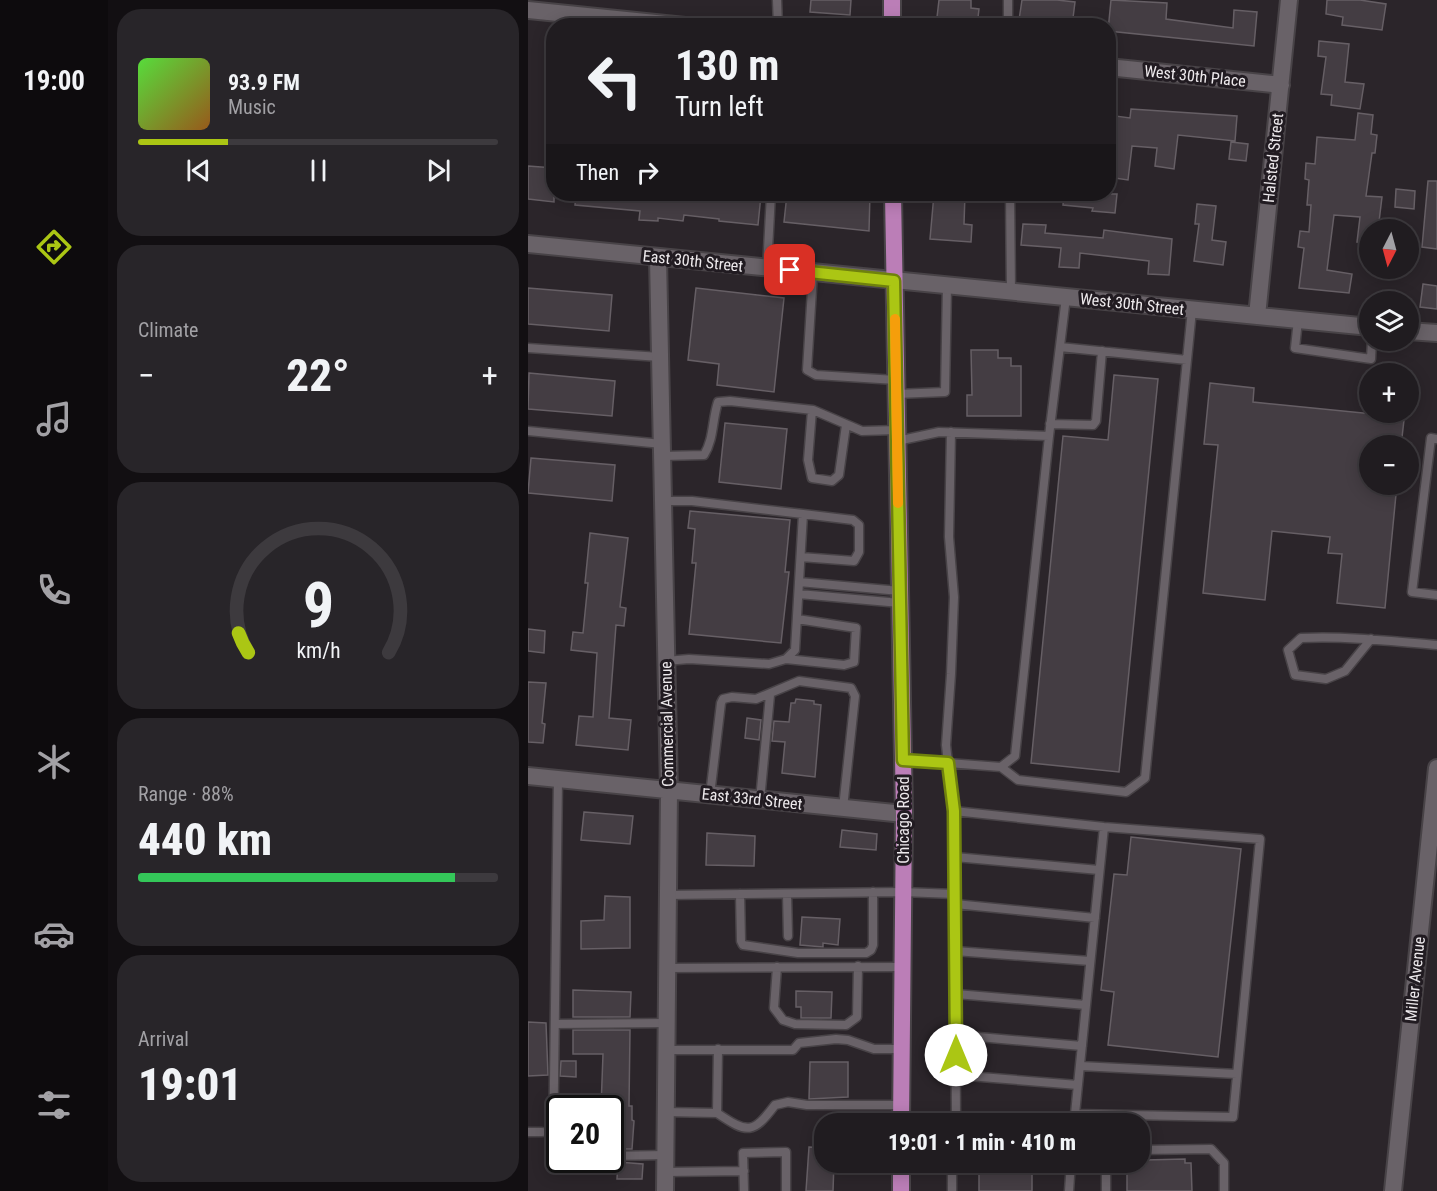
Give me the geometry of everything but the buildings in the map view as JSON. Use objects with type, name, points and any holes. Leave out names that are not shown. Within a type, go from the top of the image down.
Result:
[{"type":"main road","points":[[892,0],[892,18]]},
{"type":"main road","name":"Chicago Road","points":[[893,201],[904,814],[901,1113]]},
{"type":"main road","points":[[901,1173],[901,1191]]},
{"type":"street","name":"Halsted Street","points":[[1257,316],[1289,0]]},
{"type":"street","points":[[528,10],[607,18]]},
{"type":"street","name":"West 30th Place","points":[[1116,68],[1281,85]]},
{"type":"street","name":"East 30th Street","points":[[528,244],[894,281]]},
{"type":"street","name":"Commercial Avenue","points":[[658,258],[669,791],[665,1191]]},
{"type":"street","name":"West 30th Street","points":[[894,281],[1359,326]]},
{"type":"street","points":[[1419,332],[1437,333]]},
{"type":"street","name":"Miller Avenue","points":[[1393,1191],[1437,768]]},
{"type":"street","name":"East 33rd Street","points":[[528,776],[904,814]]},
{"type":"lane","points":[[777,0],[778,18]]},
{"type":"lane","points":[[1008,0],[1008,18]]},
{"type":"lane","points":[[767,268],[771,201]]},
{"type":"lane","points":[[1010,201],[1011,292]]},
{"type":"lane","points":[[813,273],[807,370],[816,375],[945,392],[947,286]]},
{"type":"lane","points":[[1001,767],[1015,756],[1050,424],[1066,297]]},
{"type":"lane","points":[[903,760],[1001,767],[1018,780],[1126,792],[1145,778],[1192,310]]},
{"type":"lane","points":[[1298,320],[1294,348],[1371,359],[1371,351]]},
{"type":"lane","points":[[1060,347],[1187,360]]},
{"type":"lane","points":[[528,348],[660,357]]},
{"type":"lane","points":[[1050,424],[1093,425],[1102,351]]},
{"type":"lane","points":[[528,431],[704,455],[711,444],[714,414],[718,402],[730,400],[812,410],[862,431],[897,436],[951,432],[1049,436]]},
{"type":"lane","points":[[812,410],[808,460],[812,478],[832,482],[839,476],[846,425]]},
{"type":"lane","points":[[951,432],[949,537],[954,597],[946,745],[954,811],[956,1113]]},
{"type":"lane","points":[[1437,439],[1431,438],[1412,592],[1437,595]]},
{"type":"lane","points":[[663,501],[692,501],[853,520],[859,525],[859,552],[854,561],[801,557]]},
{"type":"lane","points":[[786,659],[795,650],[803,514]]},
{"type":"lane","points":[[799,582],[900,597]]},
{"type":"lane","points":[[799,594],[900,597]]},
{"type":"lane","points":[[666,661],[689,658],[769,664],[786,659],[844,665],[854,662],[856,628],[797,619]]},
{"type":"lane","points":[[1371,639],[1345,671],[1326,679],[1295,675],[1288,650],[1301,638],[1339,636],[1437,645]]},
{"type":"lane","points":[[710,795],[720,703],[723,699],[756,699],[799,681],[854,690],[843,808]]},
{"type":"lane","points":[[760,800],[770,694]]},
{"type":"lane","points":[[554,1095],[558,779]]},
{"type":"lane","points":[[954,811],[1104,827],[1260,839],[1233,1117],[1150,1118]]},
{"type":"lane","points":[[1075,1113],[1104,827]]},
{"type":"lane","points":[[955,857],[1099,870]]},
{"type":"lane","points":[[668,896],[873,892],[955,894]]},
{"type":"lane","points":[[740,894],[743,945],[798,953],[866,953],[873,945],[873,892]]},
{"type":"lane","points":[[787,894],[788,936]]},
{"type":"lane","points":[[955,904],[1095,918]]},
{"type":"lane","points":[[955,951],[1090,961]]},
{"type":"lane","points":[[777,967],[774,1008],[783,1020],[795,1024],[846,1025],[857,1017],[858,966]]},
{"type":"lane","points":[[667,968],[902,967]]},
{"type":"lane","points":[[956,994],[1086,1005]]},
{"type":"lane","points":[[555,1024],[666,1023]]},
{"type":"lane","points":[[956,1035],[1082,1046]]},
{"type":"lane","points":[[666,1050],[793,1050],[799,1043],[836,1039],[848,1040],[874,1049],[902,1049]]},
{"type":"lane","points":[[717,1113],[718,1049]]},
{"type":"lane","points":[[1080,1066],[1237,1074]]},
{"type":"lane","points":[[956,1075],[1078,1085]]},
{"type":"lane","points":[[665,1113],[717,1113],[740,1127],[749,1128],[756,1127],[775,1105],[788,1102],[875,1113]]},
{"type":"lane","points":[[528,1132],[542,1132]]},
{"type":"lane","points":[[1150,1150],[1211,1149],[1224,1163],[1224,1191]]},
{"type":"lane","points":[[744,1191],[743,1153],[786,1152],[786,1191]]},
{"type":"lane","points":[[624,1158],[744,1171]]},
{"type":"lane","points":[[952,1173],[952,1191]]},
{"type":"lane","points":[[1069,1191],[1070,1173]]},
{"type":"lane","points":[[1106,1173],[1106,1191]]},
{"type":"slow traffic","points":[[895,319],[898,503]]},
{"type":"route","points":[[790,270],[894,281],[903,760],[948,763],[954,811],[956,1055]]}]
